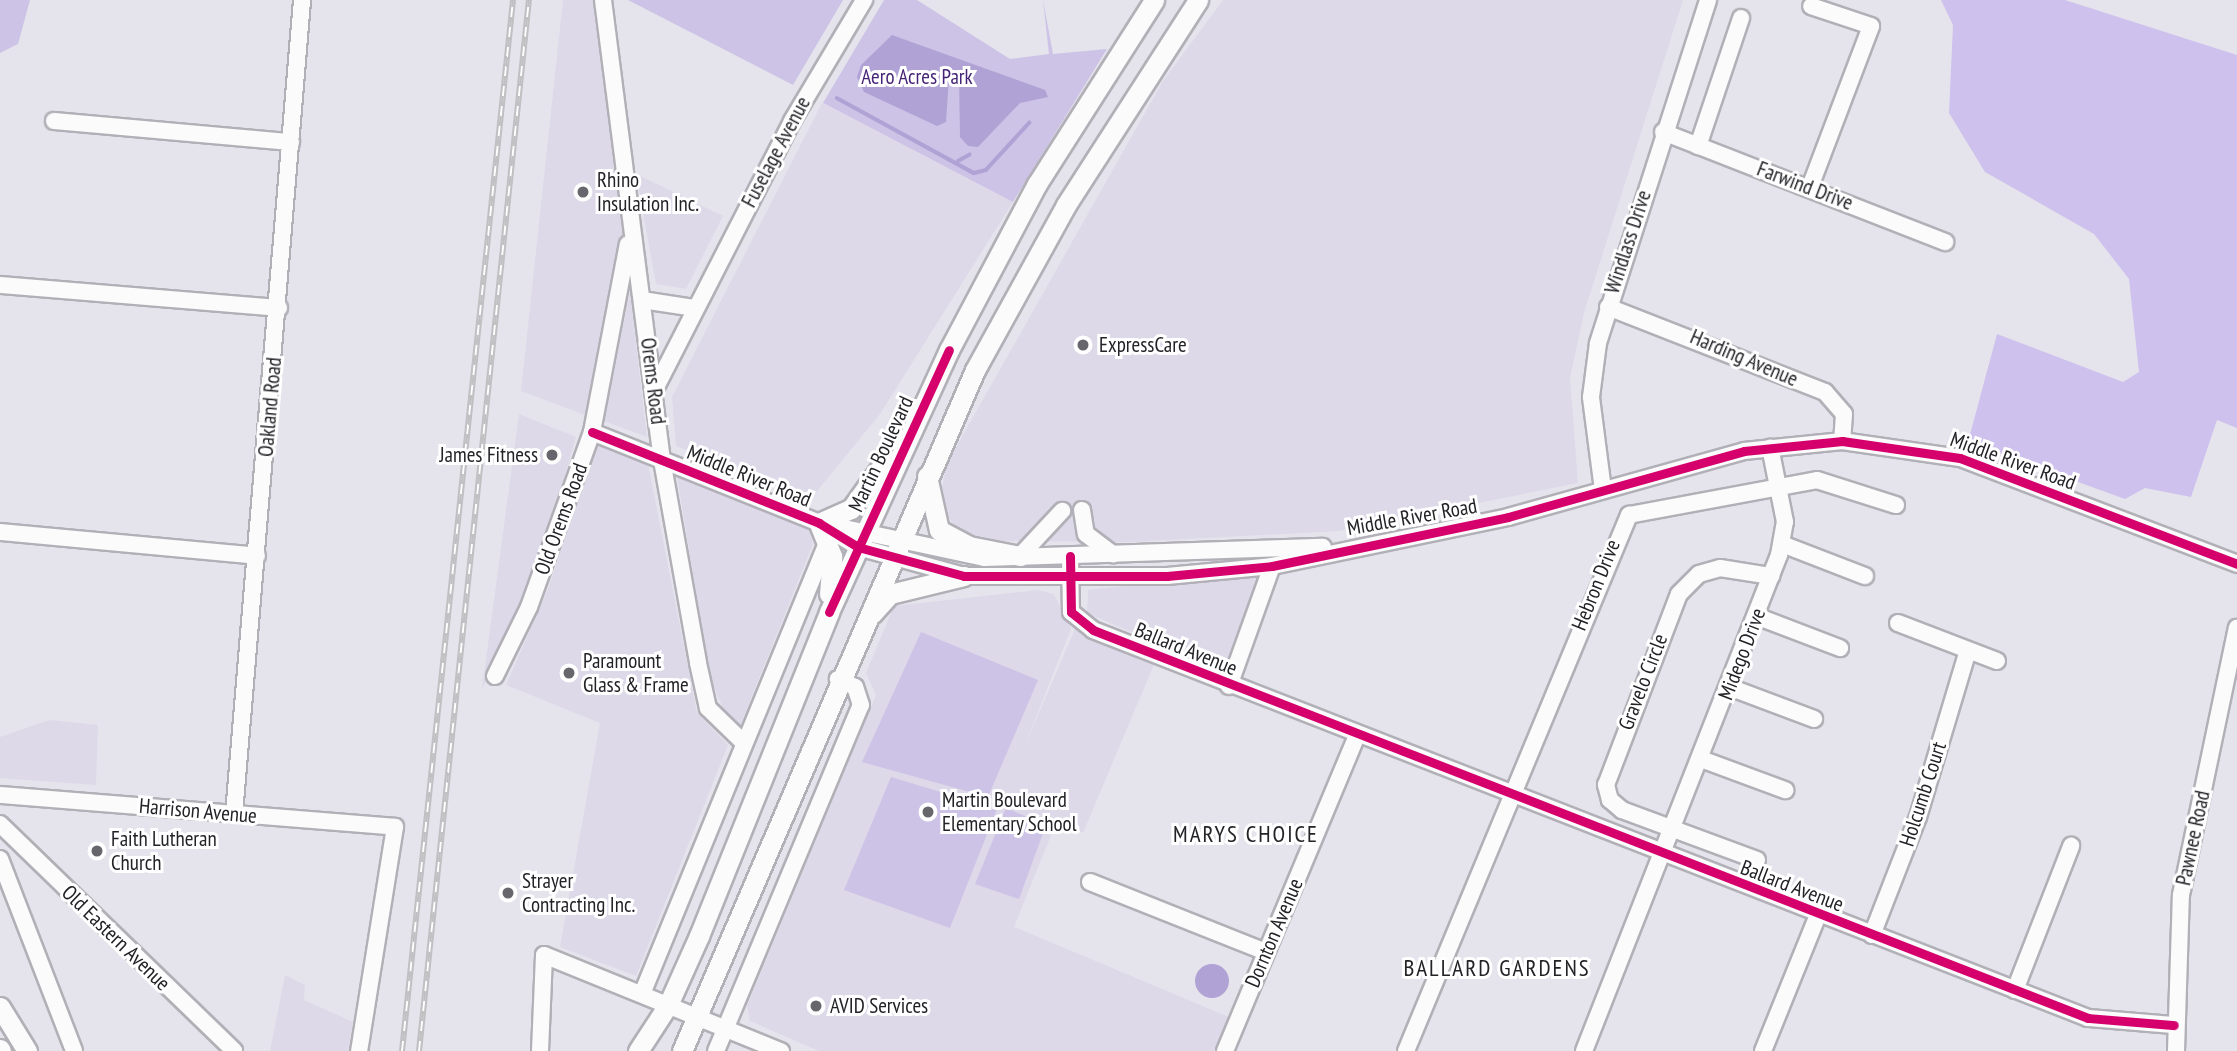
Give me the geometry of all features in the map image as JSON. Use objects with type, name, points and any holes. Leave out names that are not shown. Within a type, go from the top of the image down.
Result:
[{"type":"main road","name":"Martin Boulevard","points":[[638,1051],[668,1005],[829,612],[949,350],[1037,184],[1154,0]]},
{"type":"main road","points":[[681,1051],[699,1018],[847,683],[860,628],[894,549],[1005,310],[1198,0]]},
{"type":"main road","points":[[829,612],[833,571],[827,542],[819,523],[851,509],[870,487],[949,350]]},
{"type":"main road","points":[[927,476],[939,530],[969,546],[1020,556]]},
{"type":"main road","points":[[860,628],[890,594],[964,576]]},
{"type":"main road","points":[[0,1007],[27,1051]]},
{"type":"street","name":"Oakland Road","points":[[234,814],[279,308],[302,0]]},
{"type":"street","name":"Orems Road","points":[[603,0],[631,231],[663,460],[708,708],[744,743]]},
{"type":"street","name":"Fuselage Avenue","points":[[655,390],[792,121],[864,0]]},
{"type":"street","name":"Windlass Drive","points":[[1603,490],[1591,397],[1608,307],[1708,0]]},
{"type":"street","points":[[1810,187],[1871,26],[1811,6]]},
{"type":"street","points":[[1698,146],[1741,18]]},
{"type":"street","points":[[54,121],[291,142]]},
{"type":"street","name":"Farwind Drive","points":[[1663,132],[1810,187],[1945,242]]},
{"type":"street","name":"Old Orems Road","points":[[495,676],[533,597],[592,432],[631,231]]},
{"type":"street","points":[[0,285],[279,308]]},
{"type":"street","points":[[642,300],[695,308]]},
{"type":"street","name":"Harding Avenue","points":[[1608,307],[1825,392],[1844,414],[1842,441]]},
{"type":"street","name":"Middle River Road","points":[[592,432],[819,523],[964,576],[1070,577],[1272,566],[1342,547],[1458,529],[1770,447],[1842,441],[1960,458],[2237,564]]},
{"type":"street","name":"Midego Drive","points":[[1584,1051],[1664,856],[1782,544],[1777,484],[1770,447]]},
{"type":"street","name":"Hebron Drive","points":[[1406,1051],[1624,520],[1662,505],[1777,484],[1825,480],[1896,505]]},
{"type":"street","points":[[1082,510],[1086,534],[1113,554]]},
{"type":"street","points":[[1020,556],[1062,511]]},
{"type":"street","points":[[0,532],[257,556]]},
{"type":"street","points":[[642,994],[827,542]]},
{"type":"street","points":[[1782,544],[1865,576]]},
{"type":"street","name":"Middle River Road","points":[[894,549],[965,556],[1070,556],[1342,547]]},
{"type":"street","name":"Ballard Avenue","points":[[1070,556],[1070,612],[1077,623],[1356,738],[2015,990],[2107,1023],[2174,1025]]},
{"type":"street","points":[[1229,686],[1272,566]]},
{"type":"street","name":"Gravelo Circle","points":[[1674,829],[1610,800],[1606,785],[1616,751],[1685,587],[1720,568],[1772,576]]},
{"type":"street","points":[[1756,616],[1840,648]]},
{"type":"street","points":[[1898,624],[1997,661]]},
{"type":"street","name":"Pawnee Road","points":[[2176,1051],[2174,1025],[2181,895],[2237,628]]},
{"type":"street","name":"Holcumb Court","points":[[1872,935],[1918,817],[1968,650]]},
{"type":"street","points":[[716,1051],[860,705],[847,683]]},
{"type":"street","points":[[1729,687],[1814,719]]},
{"type":"street","name":"Dornton Avenue","points":[[1225,1051],[1356,738]]},
{"type":"street","points":[[1701,759],[1784,790]]},
{"type":"street","name":"Harrison Avenue","points":[[0,795],[395,827],[359,1051]]},
{"type":"street","name":"Old Eastern Avenue","points":[[0,824],[234,1051]]},
{"type":"street","points":[[1674,829],[1757,860]]},
{"type":"street","points":[[2015,990],[2071,846]]},
{"type":"street","points":[[0,859],[74,1051]]},
{"type":"street","points":[[1090,882],[1266,952]]},
{"type":"street","points":[[1763,1051],[1818,915]]},
{"type":"street","points":[[540,1051],[544,955],[781,1051]]},
{"type":"shaded area","points":[[563,0],[598,0],[626,225],[585,415],[521,391]]},
{"type":"shaded area","points":[[1223,0],[1683,0],[1584,313],[1570,378],[1578,483],[1339,531],[1130,542],[1002,541],[962,532],[950,520],[939,505],[946,465],[1163,81]]},
{"type":"shaded area","points":[[1941,0],[2065,0],[2237,55],[2237,428],[2217,420],[2191,497],[2145,488],[2125,499],[1968,442],[1997,334],[2123,382],[2139,372],[2129,279],[2094,234],[1985,172],[1949,113],[1953,25]]},
{"type":"shaded area","points":[[892,35],[1045,90],[1048,97],[1020,103],[978,147],[968,146],[960,137],[959,76],[949,78],[946,122],[937,126],[864,92],[857,77],[861,65]]},
{"type":"shaded area","points":[[822,103],[1013,202],[880,414],[809,501],[676,446],[672,397]]},
{"type":"shaded area","points":[[636,174],[723,216],[686,289],[656,284]]},
{"type":"shaded area","points":[[630,292],[647,437],[604,421]]},
{"type":"shaded area","points":[[519,414],[576,437],[534,580],[482,689]]},
{"type":"shaded area","points":[[598,444],[648,464],[697,713],[728,745],[636,976],[560,947],[600,723],[506,685],[548,589]]},
{"type":"shaded area","points":[[677,476],[810,530],[813,544],[740,726],[728,720],[710,678]]},
{"type":"shaded area","points":[[1265,571],[1229,674],[1087,613],[1088,590]]},
{"type":"shaded area","name":"Martin Boulevard Elementary School","points":[[1038,590],[1054,594],[1071,629],[1023,750],[1075,629],[1155,662],[1083,833],[1056,823],[1014,927],[1229,1017],[1214,1051],[819,1051],[750,1021],[747,1006],[876,695],[866,673],[894,606]]},
{"type":"shaded area","points":[[49,720],[98,725],[96,785],[0,778],[0,737]]},
{"type":"shaded area","points":[[1212,964],[1224,969],[1229,981],[1224,993],[1212,998],[1200,993],[1195,981],[1200,969]]},
{"type":"shaded area","points":[[285,975],[305,985],[304,1000],[353,1022],[348,1051],[270,1051]]},
{"type":"green space","points":[[0,0],[30,0],[18,44],[0,53]]},
{"type":"green space","name":"Aero Acres Park","points":[[628,0],[843,0],[793,85]]},
{"type":"green space","name":"Aero Acres Park","points":[[884,0],[917,0],[1010,59],[1049,54],[1043,0],[1053,54],[1107,49],[1013,202],[823,103]]},
{"type":"green space","points":[[921,632],[1038,680],[988,797],[862,762]]},
{"type":"green space","points":[[891,777],[997,809],[950,928],[844,890]]},
{"type":"green space","points":[[1006,808],[1046,825],[1019,899],[975,884]]},
{"type":"waterway","points":[[837,98],[974,173],[986,170],[1029,123]]},
{"type":"waterway","points":[[958,161],[969,155]]},
{"type":"railway","points":[[402,1051],[513,0]]},
{"type":"railway","points":[[419,1051],[529,0]]},
{"type":"cycle path","points":[[829,612],[949,350]]},
{"type":"cycle path","points":[[592,432],[819,523],[858,547],[964,576],[1167,576],[1272,566],[1508,517],[1744,451],[1842,441],[1960,458],[2237,564]]},
{"type":"cycle path","points":[[1070,556],[1071,612],[1093,630],[2088,1018],[2174,1025]]},
{"type":"place","name":"Rhino Insulation Inc.","points":[[583,192]]},
{"type":"place","name":"ExpressCare","points":[[1083,345]]},
{"type":"place","name":"James Fitness","points":[[552,455]]},
{"type":"place","name":"Paramount Glass & Frame","points":[[569,673]]},
{"type":"place","name":"Martin Boulevard Elementary School","points":[[928,812]]},
{"type":"place","name":"Faith Lutheran Church","points":[[97,851]]},
{"type":"place","name":"Strayer Contracting Inc.","points":[[508,893]]},
{"type":"place","name":"AVID Services","points":[[816,1006]]},
{"type":"district","name":"MARYS CHOICE","points":[[1246,834]]},
{"type":"district","name":"BALLARD GARDENS","points":[[1497,968]]}]
